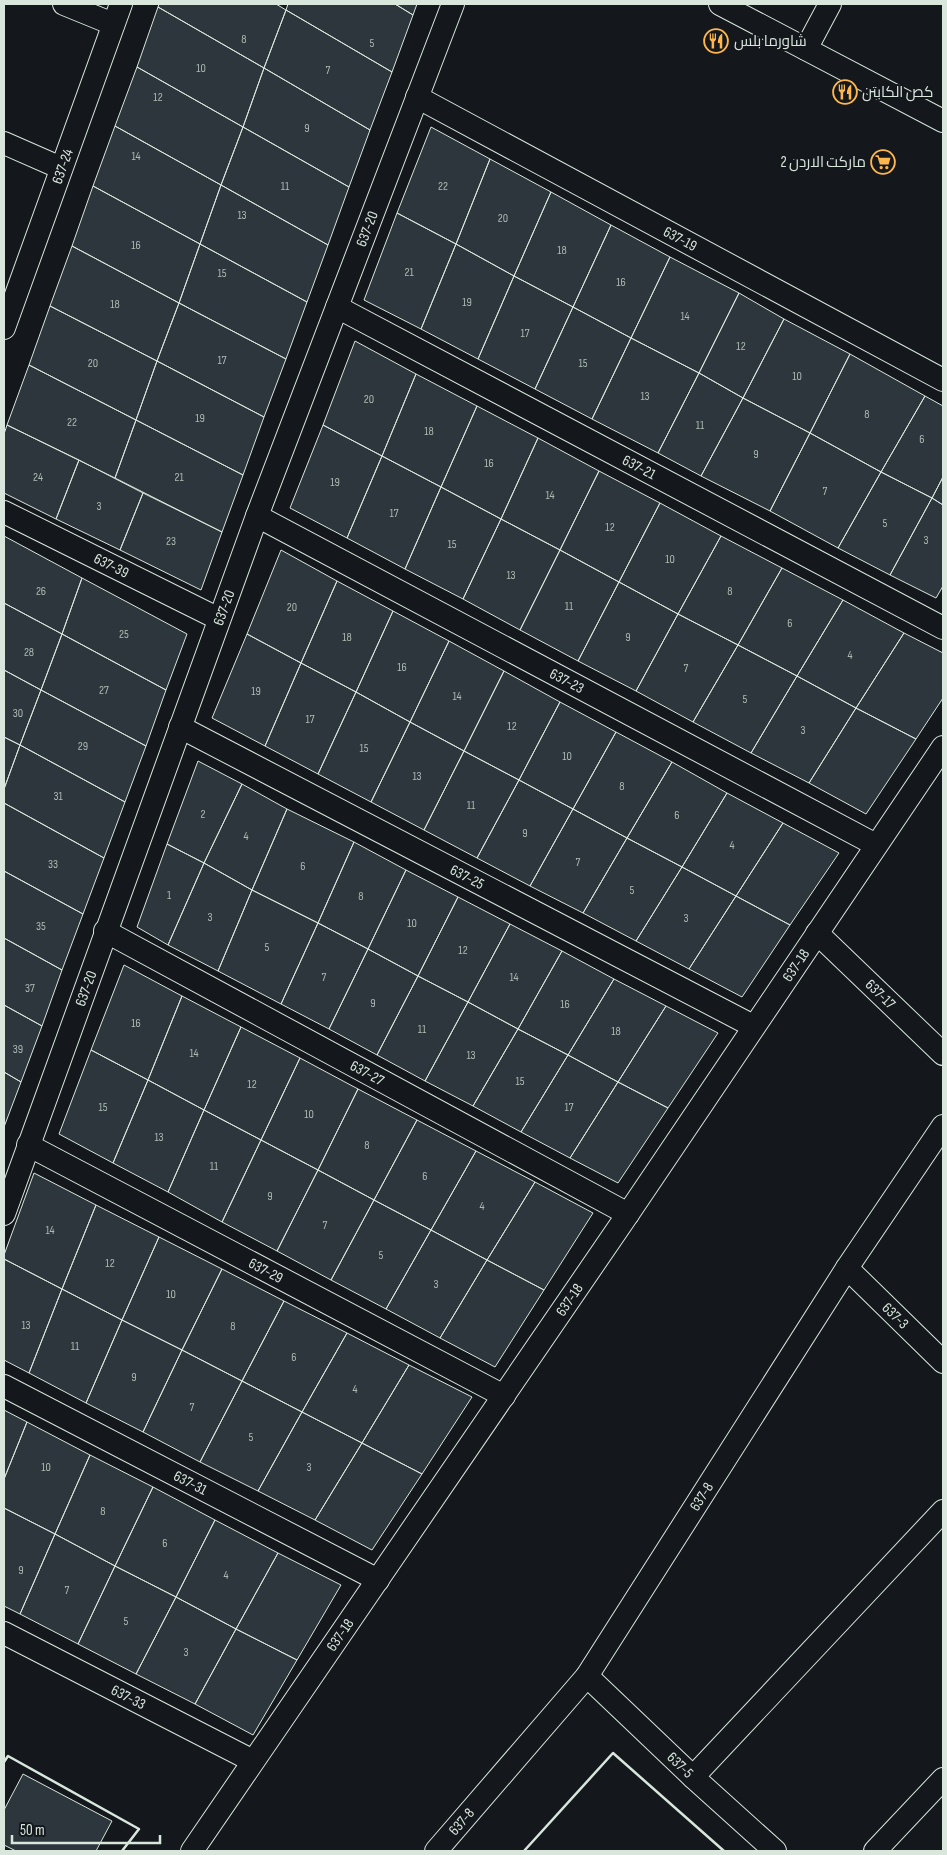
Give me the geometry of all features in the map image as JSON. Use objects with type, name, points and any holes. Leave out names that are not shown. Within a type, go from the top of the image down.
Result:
[{"type":"street","points":[[64,4],[117,14]]},
{"type":"street","name":"637-20","points":[[4,1214],[257,516],[453,4]]},
{"type":"street","points":[[720,4],[943,121]]},
{"type":"street","points":[[806,49],[830,4]]},
{"type":"street","name":"637-24","points":[[6,313],[117,14]]},
{"type":"street","name":"637-19","points":[[417,98],[943,380]]},
{"type":"street","points":[[4,143],[61,168]]},
{"type":"street","name":"637-21","points":[[337,307],[943,628]]},
{"type":"street","name":"637-39","points":[[4,512],[219,619]]},
{"type":"street","name":"637-23","points":[[257,516],[876,845]]},
{"type":"street","name":"637-25","points":[[180,727],[753,1026]]},
{"type":"street","name":"637-18","points":[[192,1851],[628,1214],[753,1026],[943,747]]},
{"type":"street","name":"637-27","points":[[105,931],[628,1214]]},
{"type":"street","name":"637-17","points":[[817,933],[943,1054]]},
{"type":"street","name":"637-8","points":[[436,1851],[587,1676],[847,1268],[943,1126]]},
{"type":"street","name":"637-29","points":[[28,1145],[504,1396]]},
{"type":"street","name":"637-3","points":[[847,1268],[943,1362]]},
{"type":"street","name":"637-31","points":[[4,1386],[378,1580]]},
{"type":"street","points":[[693,1777],[943,1511]]},
{"type":"street","name":"637-33","points":[[4,1633],[253,1761]]},
{"type":"street","name":"637-5","points":[[587,1676],[693,1777],[775,1851]]},
{"type":"street","points":[[875,1851],[943,1779]]},
{"type":"building","points":[[159,4],[276,4],[286,10],[264,68],[158,7]]},
{"type":"building","points":[[288,4],[395,4],[413,15],[392,72],[286,10]]},
{"type":"building","points":[[395,4],[417,4],[413,15]]},
{"type":"building","points":[[158,7],[264,68],[243,127],[137,67]]},
{"type":"building","points":[[286,10],[392,72],[370,130],[264,68]]},
{"type":"building","points":[[137,67],[243,127],[221,185],[115,126]]},
{"type":"building","points":[[264,68],[370,130],[349,187],[243,127]]},
{"type":"building","points":[[115,126],[221,185],[200,244],[93,186]]},
{"type":"building","points":[[243,127],[349,187],[328,245],[221,185]]},
{"type":"building","points":[[431,127],[490,159],[456,244],[397,213]]},
{"type":"building","points":[[490,159],[551,192],[514,276],[456,244]]},
{"type":"building","points":[[221,185],[328,245],[307,302],[200,244]]},
{"type":"building","points":[[93,186],[200,244],[179,303],[72,246]]},
{"type":"building","points":[[551,192],[611,225],[573,307],[514,276]]},
{"type":"building","points":[[397,213],[456,244],[421,329],[364,300]]},
{"type":"building","points":[[611,225],[670,257],[631,338],[573,307]]},
{"type":"building","points":[[200,244],[307,302],[286,359],[179,303]]},
{"type":"building","points":[[456,244],[514,276],[478,359],[421,329]]},
{"type":"building","points":[[72,246],[179,303],[157,361],[50,306]]},
{"type":"building","points":[[670,257],[739,293],[699,373],[631,338]]},
{"type":"building","points":[[514,276],[573,307],[535,389],[478,359]]},
{"type":"building","points":[[739,293],[784,319],[743,398],[699,373]]},
{"type":"building","points":[[179,303],[286,359],[264,417],[157,361]]},
{"type":"building","points":[[50,306],[157,361],[136,420],[29,365]]},
{"type":"building","points":[[573,307],[631,338],[592,419],[535,389]]},
{"type":"building","points":[[784,319],[850,354],[810,433],[743,398]]},
{"type":"building","points":[[631,338],[699,373],[658,453],[592,419]]},
{"type":"building","points":[[355,341],[416,374],[382,456],[323,425]]},
{"type":"building","points":[[850,354],[925,396],[881,472],[810,433]]},
{"type":"building","points":[[157,361],[264,417],[243,475],[136,420]]},
{"type":"building","points":[[29,365],[136,420],[115,478],[7,425]]},
{"type":"building","points":[[699,373],[743,398],[701,476],[658,453]]},
{"type":"building","points":[[416,374],[477,406],[441,487],[382,456]]},
{"type":"building","points":[[925,396],[943,406],[943,477],[932,498],[881,472]]},
{"type":"building","points":[[743,398],[810,433],[770,511],[701,476]]},
{"type":"building","points":[[477,406],[538,438],[501,519],[441,487]]},
{"type":"building","points":[[136,420],[243,475],[222,532],[115,478]]},
{"type":"building","points":[[7,425],[79,460],[56,519],[4,493],[4,434]]},
{"type":"building","points":[[323,425],[382,456],[347,538],[290,508]]},
{"type":"building","points":[[810,433],[881,472],[838,548],[770,511]]},
{"type":"building","points":[[538,438],[599,471],[560,550],[501,519]]},
{"type":"building","points":[[382,456],[441,487],[405,569],[347,538]]},
{"type":"building","points":[[79,460],[143,493],[120,550],[56,519]]},
{"type":"building","points":[[599,471],[660,503],[619,582],[560,550]]},
{"type":"building","points":[[881,472],[932,498],[890,575],[838,548]]},
{"type":"building","points":[[943,477],[943,505],[932,498]]},
{"type":"building","points":[[441,487],[501,519],[463,599],[405,569]]},
{"type":"building","points":[[143,493],[222,532],[201,590],[120,550]]},
{"type":"building","points":[[932,498],[943,505],[943,586],[936,598],[890,575]]},
{"type":"building","points":[[660,503],[721,536],[678,614],[619,582]]},
{"type":"building","points":[[501,519],[560,550],[520,630],[463,599]]},
{"type":"building","points":[[4,536],[82,578],[62,634],[4,603]]},
{"type":"building","points":[[721,536],[782,568],[738,645],[678,614]]},
{"type":"building","points":[[281,550],[337,581],[301,663],[247,634]]},
{"type":"building","points":[[560,550],[619,582],[578,661],[520,630]]},
{"type":"building","points":[[782,568],[843,600],[797,676],[738,645]]},
{"type":"building","points":[[82,578],[187,634],[166,690],[62,634]]},
{"type":"building","points":[[337,581],[393,611],[356,692],[301,663]]},
{"type":"building","points":[[619,582],[678,614],[636,691],[578,661]]},
{"type":"building","points":[[843,600],[904,633],[856,708],[797,676]]},
{"type":"building","points":[[4,603],[62,634],[41,690],[4,670]]},
{"type":"building","points":[[393,611],[449,641],[410,722],[356,692]]},
{"type":"building","points":[[678,614],[738,645],[693,722],[636,691]]},
{"type":"building","points":[[904,633],[943,653],[943,698],[916,739],[856,708]]},
{"type":"building","points":[[62,634],[166,690],[146,746],[41,690]]},
{"type":"building","points":[[247,634],[301,663],[265,746],[212,718]]},
{"type":"building","points":[[449,641],[504,671],[464,751],[410,722]]},
{"type":"building","points":[[738,645],[797,676],[751,753],[693,722]]},
{"type":"building","points":[[301,663],[356,692],[318,774],[265,746]]},
{"type":"building","points":[[4,670],[41,690],[20,745],[4,737]]},
{"type":"building","points":[[504,671],[560,702],[519,780],[464,751]]},
{"type":"building","points":[[797,676],[856,708],[809,783],[751,753]]},
{"type":"building","points":[[41,690],[146,746],[125,802],[20,745]]},
{"type":"building","points":[[356,692],[410,722],[371,802],[318,774]]},
{"type":"building","points":[[560,702],[616,732],[573,809],[519,780]]},
{"type":"building","points":[[856,708],[916,739],[866,814],[809,783]]},
{"type":"building","points":[[410,722],[464,751],[424,830],[371,802]]},
{"type":"building","points":[[616,732],[672,762],[627,838],[573,809]]},
{"type":"building","points":[[4,737],[20,745],[4,789]]},
{"type":"building","points":[[20,745],[125,802],[104,858],[4,803],[4,789]]},
{"type":"building","points":[[464,751],[519,780],[477,858],[424,830]]},
{"type":"building","points":[[198,761],[242,784],[204,863],[167,844]]},
{"type":"building","points":[[672,762],[727,793],[682,867],[627,838]]},
{"type":"building","points":[[519,780],[573,809],[530,886],[477,858]]},
{"type":"building","points":[[242,784],[287,809],[252,890],[204,863]]},
{"type":"building","points":[[727,793],[783,823],[736,896],[682,867]]},
{"type":"building","points":[[4,803],[104,858],[83,914],[4,871]]},
{"type":"building","points":[[287,809],[354,842],[318,923],[252,890]]},
{"type":"building","points":[[573,809],[627,838],[583,913],[530,886]]},
{"type":"building","points":[[783,823],[839,853],[790,925],[736,896]]},
{"type":"building","points":[[627,838],[682,867],[636,941],[583,913]]},
{"type":"building","points":[[354,842],[406,870],[368,949],[318,923]]},
{"type":"building","points":[[167,844],[204,863],[168,945],[137,927]]},
{"type":"building","points":[[204,863],[252,890],[218,971],[168,945]]},
{"type":"building","points":[[682,867],[736,896],[689,969],[636,941]]},
{"type":"building","points":[[406,870],[458,897],[418,976],[368,949]]},
{"type":"building","points":[[4,871],[83,914],[62,970],[4,938]]},
{"type":"building","points":[[252,890],[318,923],[281,1004],[218,971]]},
{"type":"building","points":[[736,896],[790,925],[742,997],[689,969]]},
{"type":"building","points":[[458,897],[510,924],[468,1002],[418,976]]},
{"type":"building","points":[[318,923],[368,949],[329,1029],[281,1004]]},
{"type":"building","points":[[510,924],[562,951],[518,1029],[468,1002]]},
{"type":"building","points":[[4,938],[62,970],[42,1026],[4,1005]]},
{"type":"building","points":[[368,949],[418,976],[377,1055],[329,1029]]},
{"type":"building","points":[[562,951],[614,979],[568,1055],[518,1029]]},
{"type":"building","points":[[124,965],[182,996],[148,1080],[91,1050]]},
{"type":"building","points":[[418,976],[468,1002],[425,1081],[377,1055]]},
{"type":"building","points":[[614,979],[666,1006],[618,1082],[568,1055]]},
{"type":"building","points":[[182,996],[241,1027],[204,1110],[148,1080]]},
{"type":"building","points":[[468,1002],[518,1029],[473,1106],[425,1081]]},
{"type":"building","points":[[4,1005],[42,1026],[21,1082],[4,1072]]},
{"type":"building","points":[[666,1006],[718,1033],[668,1108],[618,1082]]},
{"type":"building","points":[[241,1027],[300,1058],[261,1140],[204,1110]]},
{"type":"building","points":[[518,1029],[568,1055],[521,1132],[473,1106]]},
{"type":"building","points":[[91,1050],[148,1080],[113,1163],[59,1134]]},
{"type":"building","points":[[568,1055],[618,1082],[570,1158],[521,1132]]},
{"type":"building","points":[[300,1058],[358,1089],[318,1170],[261,1140]]},
{"type":"building","points":[[4,1072],[21,1082],[4,1127]]},
{"type":"building","points":[[148,1080],[204,1110],[168,1192],[113,1163]]},
{"type":"building","points":[[618,1082],[668,1108],[618,1183],[570,1158]]},
{"type":"building","points":[[358,1089],[417,1120],[374,1200],[318,1170]]},
{"type":"building","points":[[204,1110],[261,1140],[222,1222],[168,1192]]},
{"type":"building","points":[[417,1120],[476,1151],[431,1230],[374,1200]]},
{"type":"building","points":[[261,1140],[318,1170],[277,1251],[222,1222]]},
{"type":"building","points":[[476,1151],[535,1182],[487,1260],[431,1230]]},
{"type":"building","points":[[318,1170],[374,1200],[331,1280],[277,1251]]},
{"type":"building","points":[[34,1173],[96,1205],[62,1289],[4,1259]]},
{"type":"building","points":[[535,1182],[593,1213],[544,1290],[487,1260]]},
{"type":"building","points":[[374,1200],[431,1230],[386,1309],[331,1280]]},
{"type":"building","points":[[96,1205],[159,1237],[122,1320],[62,1289]]},
{"type":"building","points":[[431,1230],[487,1260],[440,1338],[386,1309]]},
{"type":"building","points":[[159,1237],[222,1269],[182,1350],[122,1320]]},
{"type":"building","points":[[4,1259],[62,1289],[29,1373],[4,1360]]},
{"type":"building","points":[[487,1260],[544,1290],[495,1367],[440,1338]]},
{"type":"building","points":[[222,1269],[284,1301],[242,1381],[182,1350]]},
{"type":"building","points":[[62,1289],[122,1320],[86,1403],[29,1373]]},
{"type":"building","points":[[284,1301],[347,1333],[302,1412],[242,1381]]},
{"type":"building","points":[[122,1320],[182,1350],[143,1432],[86,1403]]},
{"type":"building","points":[[347,1333],[409,1365],[362,1443],[302,1412]]},
{"type":"building","points":[[182,1350],[242,1381],[200,1462],[143,1432]]},
{"type":"building","points":[[409,1365],[472,1397],[422,1474],[362,1443]]},
{"type":"building","points":[[242,1381],[302,1412],[258,1491],[200,1462]]},
{"type":"building","points":[[4,1410],[27,1422],[4,1479]]},
{"type":"building","points":[[302,1412],[362,1443],[315,1520],[258,1491]]},
{"type":"building","points":[[27,1422],[90,1455],[55,1534],[4,1508],[4,1479]]},
{"type":"building","points":[[362,1443],[422,1474],[372,1550],[315,1520]]},
{"type":"building","points":[[90,1455],[153,1487],[115,1566],[55,1534]]},
{"type":"building","points":[[153,1487],[215,1520],[176,1597],[115,1566]]},
{"type":"building","points":[[4,1508],[55,1534],[20,1614],[4,1606]]},
{"type":"building","points":[[215,1520],[278,1553],[236,1629],[176,1597]]},
{"type":"building","points":[[55,1534],[115,1566],[78,1644],[20,1614]]},
{"type":"building","points":[[278,1553],[341,1585],[297,1660],[236,1629]]},
{"type":"building","points":[[115,1566],[176,1597],[136,1674],[78,1644]]},
{"type":"building","points":[[176,1597],[236,1629],[195,1704],[136,1674]]},
{"type":"building","points":[[236,1629],[297,1660],[253,1735],[195,1704]]},
{"type":"building","points":[[23,1774],[112,1821],[96,1851],[16,1851],[4,1845],[4,1810]]},
{"type":"wall","points":[[524,1851],[613,1753],[724,1851]]},
{"type":"wall","points":[[4,1762],[8,1756],[139,1829],[122,1851]]},
{"type":"place","name":"شاورما بلس","points":[[716,41]]},
{"type":"place","name":"كص الكابتن","points":[[845,92]]},
{"type":"place","name":"ماركت الاردن 2","points":[[883,162]]}]
